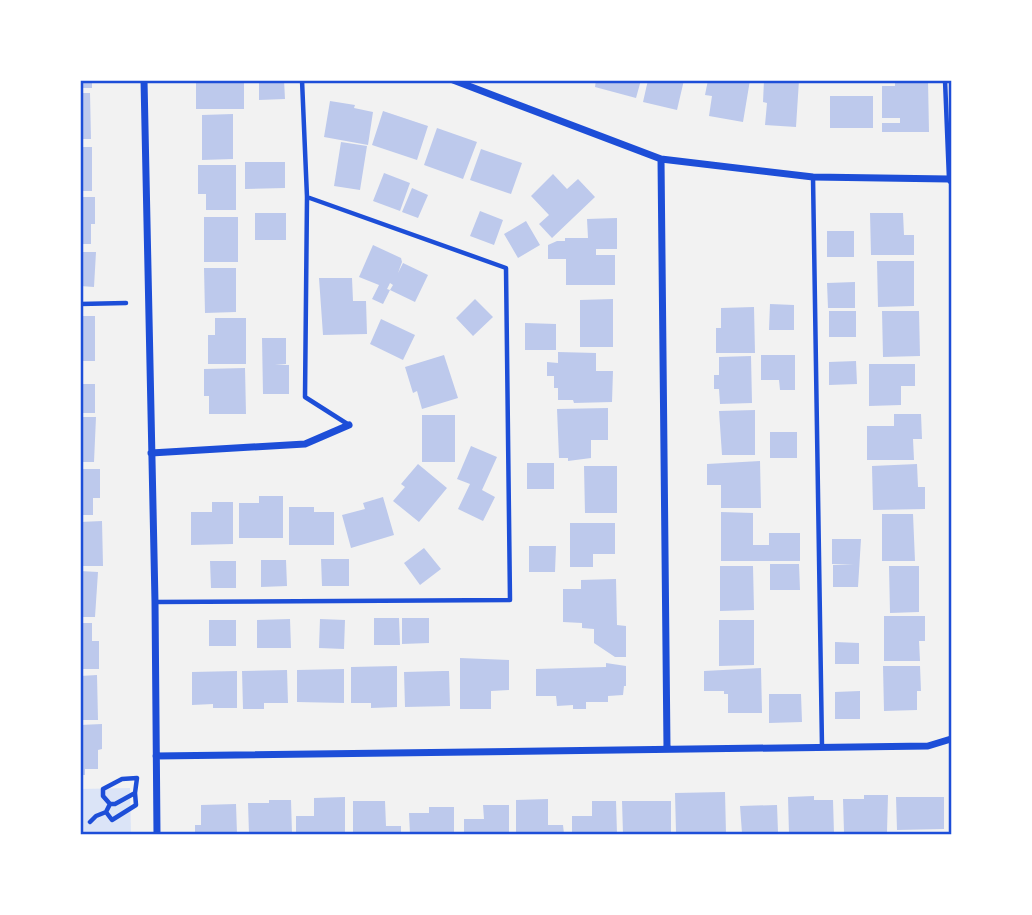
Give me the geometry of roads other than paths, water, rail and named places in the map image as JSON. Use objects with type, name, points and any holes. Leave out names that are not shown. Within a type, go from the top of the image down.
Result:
[{"type":"street","points":[[144,80],[157,835]]},
{"type":"street","points":[[453,80],[660,159],[813,177],[950,180]]},
{"type":"street","points":[[660,159],[667,748]]},
{"type":"street","points":[[151,453],[305,444],[349,425]]},
{"type":"street","points":[[156,756],[928,746],[951,738]]},
{"type":"lane","points":[[302,80],[307,197],[305,397],[349,425]]},
{"type":"lane","points":[[945,80],[950,180]]},
{"type":"lane","points":[[813,177],[822,746]]},
{"type":"lane","points":[[155,602],[510,600],[506,268],[307,197]]}]
